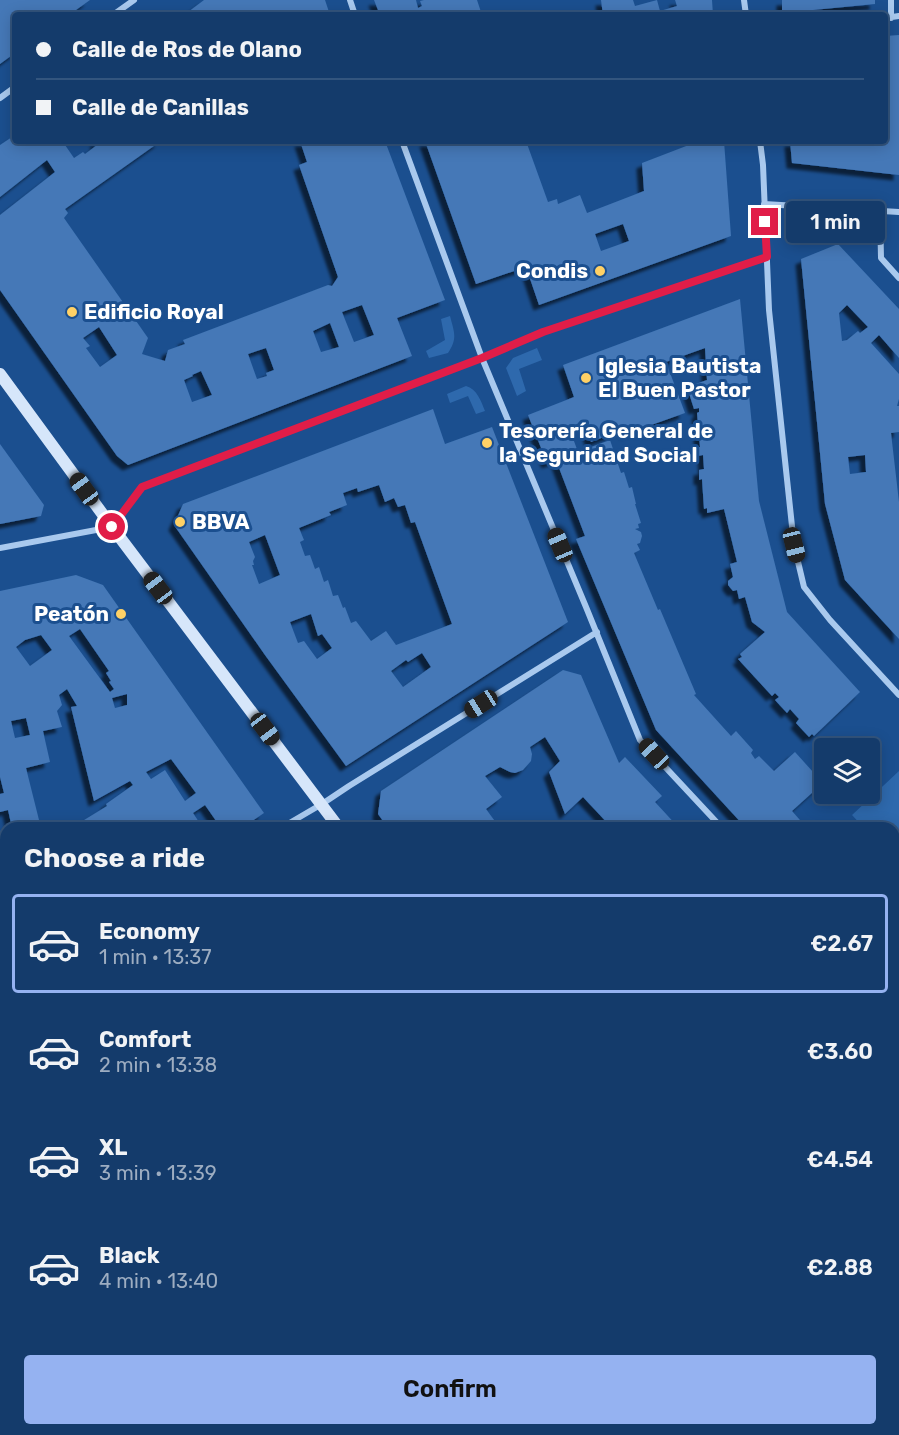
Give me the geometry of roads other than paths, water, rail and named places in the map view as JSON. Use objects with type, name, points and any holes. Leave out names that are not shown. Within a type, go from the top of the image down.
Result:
[{"type":"street","points":[[117,12],[134,0]]},
{"type":"street","points":[[891,0],[888,18],[899,16]]},
{"type":"street","points":[[403,144],[482,358],[640,740],[716,822]]},
{"type":"street","points":[[760,144],[769,310],[794,545],[804,587],[830,620],[899,695]]},
{"type":"street","points":[[764,204],[899,212]]},
{"type":"street","points":[[880,210],[880,258],[899,278]]},
{"type":"street","points":[[0,548],[112,527],[142,487],[482,358],[543,332],[767,257]]},
{"type":"street","points":[[0,374],[112,527],[335,822]]},
{"type":"street","points":[[291,822],[597,632]]},
{"type":"place","name":"Condis","points":[[600,271]]},
{"type":"place","name":"Edificio Royal","points":[[72,312]]},
{"type":"place","name":"Iglesia Bautista El Buen Pastor","points":[[586,378]]},
{"type":"place","name":"Tesorería General de la Seguridad Social","points":[[487,443]]},
{"type":"place","name":"BBVA","points":[[180,522]]},
{"type":"place","name":"Peatón","points":[[121,614]]}]
